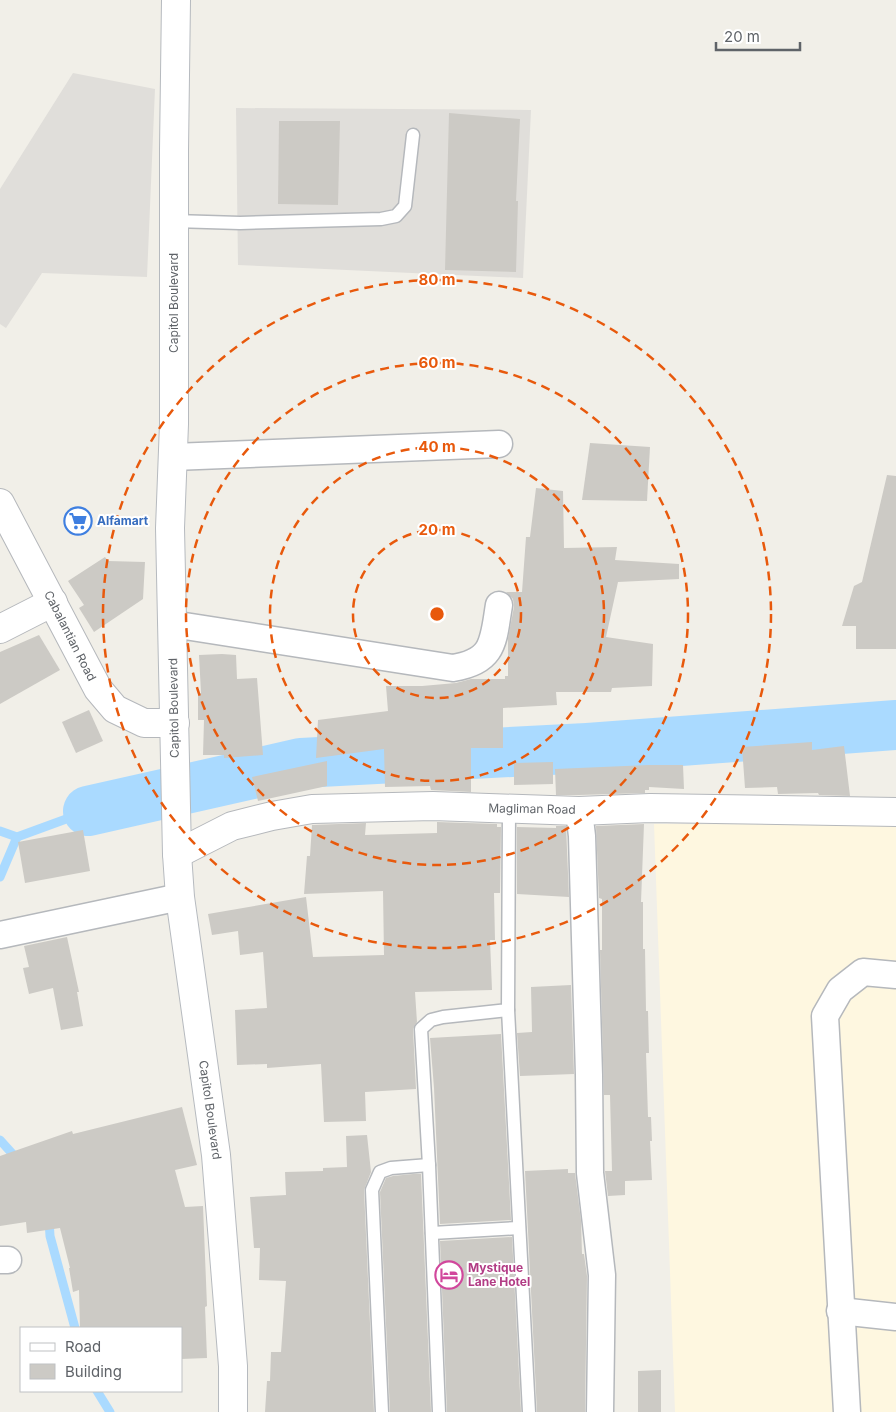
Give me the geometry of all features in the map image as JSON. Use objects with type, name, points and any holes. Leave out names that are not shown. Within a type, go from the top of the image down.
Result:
[{"type":"main road","name":"Capitol Boulevard","points":[[176,0],[173,457],[170,528],[177,843],[180,896],[216,1156],[233,1366],[233,1412]]},
{"type":"main road","name":"Cabalantian Road","points":[[0,503],[98,689],[115,709],[144,723],[175,723]]},
{"type":"main road","points":[[0,629],[53,602]]},
{"type":"main road","name":"Magliman Road","points":[[177,843],[232,826],[312,809],[433,806],[580,810],[650,808],[896,812]]},
{"type":"street","points":[[173,457],[499,444]]},
{"type":"street","points":[[172,624],[453,668],[468,665],[483,656],[492,646],[499,605]]},
{"type":"street","points":[[580,810],[589,1075],[590,1173],[602,1275],[600,1412]]},
{"type":"street","points":[[6,933],[94,916],[180,896]]},
{"type":"street","points":[[847,1412],[824,1016],[840,990],[863,972],[896,975]]},
{"type":"street","points":[[840,1311],[896,1317]]},
{"type":"lane","points":[[174,221],[240,223],[382,219],[396,216],[405,206],[413,135]]},
{"type":"lane","points":[[509,809],[508,1010],[529,1412]]},
{"type":"lane","points":[[439,1412],[429,1165],[421,1030],[431,1020],[443,1016],[508,1010]]},
{"type":"lane","points":[[382,1412],[372,1190],[380,1172],[391,1168],[429,1165]]},
{"type":"lane","points":[[432,1233],[518,1228]]},
{"type":"shaded area","points":[[73,73],[155,89],[147,277],[42,273],[6,328],[0,324],[0,189]]},
{"type":"shaded area","points":[[236,108],[531,110],[523,278],[238,265]]},
{"type":"shaded area","points":[[654,824],[896,825],[896,1412],[675,1412]]},
{"type":"building","points":[[449,113],[520,119],[516,201],[518,201],[516,272],[445,270]]},
{"type":"building","points":[[279,121],[340,121],[338,205],[278,204]]},
{"type":"building","points":[[590,443],[650,447],[647,501],[582,500]]},
{"type":"building","points":[[887,475],[896,476],[896,649],[856,649],[856,626],[842,626],[854,586],[862,582]]},
{"type":"building","points":[[536,488],[563,491],[564,548],[617,547],[615,560],[679,564],[679,579],[618,582],[606,637],[653,644],[652,686],[612,688],[611,692],[556,692],[557,705],[503,708],[503,748],[471,748],[471,792],[431,790],[430,786],[385,787],[384,749],[316,758],[318,720],[388,711],[386,686],[422,686],[456,683],[471,679],[505,679],[505,676],[508,676],[508,638],[514,607],[513,599],[506,592],[522,592],[526,537],[530,537]]},
{"type":"building","points":[[105,557],[108,561],[145,562],[143,599],[94,632],[79,608],[84,605],[68,581]]},
{"type":"building","points":[[39,635],[60,670],[0,704],[0,652]]},
{"type":"building","points":[[199,655],[236,655],[237,679],[257,678],[263,755],[224,758],[224,755],[203,755],[204,720],[198,720],[198,693],[201,693]]},
{"type":"building","points":[[89,710],[103,741],[76,753],[62,722]]},
{"type":"building","points":[[812,742],[812,750],[844,746],[850,796],[819,795],[818,793],[778,794],[777,787],[745,788],[742,747]]},
{"type":"building","points":[[327,761],[327,786],[258,801],[252,777]]},
{"type":"building","points":[[553,762],[553,784],[514,785],[514,763]]},
{"type":"building","points":[[683,765],[684,789],[649,787],[649,790],[645,790],[645,793],[556,795],[555,769]]},
{"type":"building","points":[[437,822],[497,824],[497,827],[501,827],[500,893],[494,893],[495,940],[490,940],[492,990],[415,992],[417,1022],[413,1029],[416,1089],[365,1092],[366,1121],[324,1122],[321,1064],[267,1068],[267,1064],[237,1065],[235,1010],[267,1008],[263,952],[240,955],[238,931],[212,935],[208,914],[306,897],[313,957],[384,955],[383,891],[304,894],[307,856],[310,856],[312,825],[366,823],[365,835],[437,833]]},
{"type":"building","points":[[644,824],[641,902],[643,902],[646,1011],[648,1011],[649,1053],[646,1053],[648,1117],[651,1117],[652,1180],[625,1181],[625,1195],[608,1196],[605,1171],[612,1171],[610,1095],[604,1095],[600,950],[602,950],[602,899],[599,898],[596,826]]},
{"type":"building","points":[[556,826],[566,826],[569,897],[517,894],[517,827],[556,828]]},
{"type":"building","points":[[83,830],[90,871],[25,883],[18,842]]},
{"type":"building","points":[[67,937],[79,992],[77,992],[83,1026],[61,1030],[53,988],[29,994],[23,968],[29,967],[24,946]]},
{"type":"building","points":[[571,985],[574,1074],[520,1076],[517,1033],[532,1032],[531,987]]},
{"type":"building","points":[[501,1034],[511,1220],[440,1224],[430,1038]]},
{"type":"building","points":[[182,1107],[197,1165],[175,1170],[185,1207],[203,1206],[207,1358],[182,1359],[182,1327],[80,1327],[79,1290],[73,1292],[70,1268],[60,1228],[27,1233],[26,1222],[0,1226],[0,1156],[72,1131],[73,1134]]},
{"type":"building","points":[[367,1135],[371,1172],[364,1190],[374,1412],[265,1412],[267,1381],[270,1381],[271,1352],[281,1352],[286,1281],[259,1280],[260,1248],[254,1248],[250,1197],[286,1195],[285,1172],[323,1171],[323,1168],[347,1167],[346,1136]]},
{"type":"building","points":[[568,1169],[568,1173],[575,1173],[581,1221],[582,1254],[584,1254],[587,1276],[585,1412],[537,1412],[525,1171]]},
{"type":"building","points":[[421,1174],[431,1412],[390,1412],[380,1192],[386,1178]]},
{"type":"building","points":[[512,1237],[521,1412],[447,1412],[440,1241]]},
{"type":"building","points":[[661,1370],[661,1412],[638,1412],[638,1371]]},
{"type":"waterway","points":[[88,811],[301,763],[587,748],[896,725]]},
{"type":"waterway","points":[[0,831],[17,837],[88,811]]},
{"type":"waterway","points":[[0,877],[17,837]]},
{"type":"waterway","points":[[0,1140],[18,1160]]},
{"type":"waterway","points":[[49,1220],[50,1236],[75,1327]]},
{"type":"waterway","points":[[98,1392],[110,1412]]},
{"type":"place","name":"Alfamart","points":[[78,521]]},
{"type":"place","name":"Mystique Lane Hotel","points":[[449,1275]]}]
